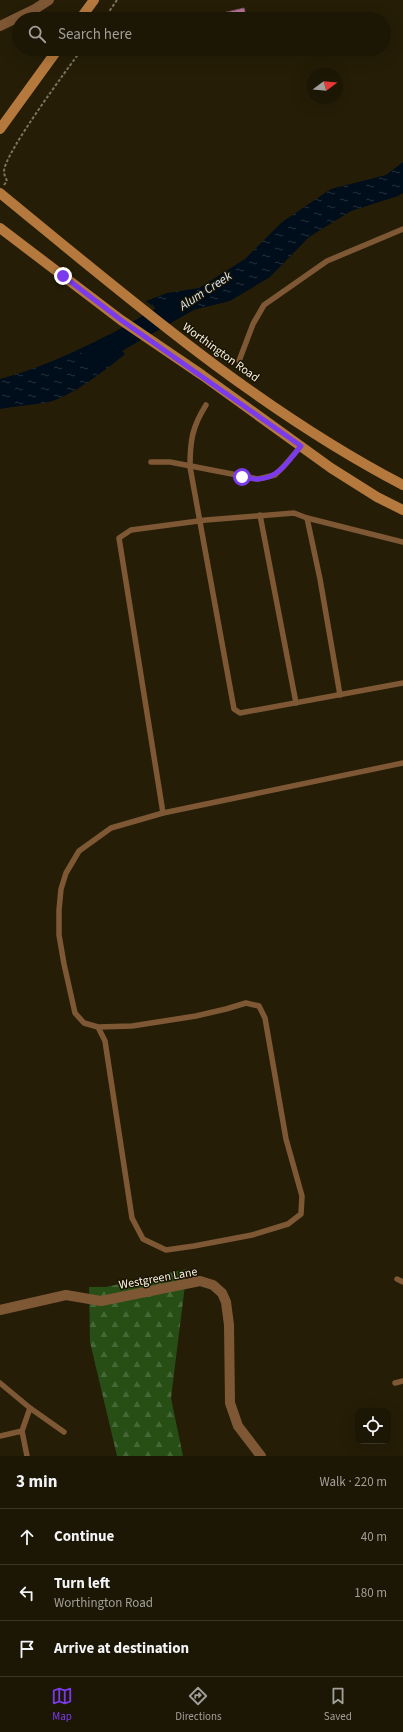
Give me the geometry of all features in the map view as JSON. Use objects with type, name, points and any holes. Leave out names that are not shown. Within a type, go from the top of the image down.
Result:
[{"type":"main road","points":[[85,12],[94,0]]},
{"type":"main road","points":[[0,129],[53,56]]},
{"type":"main road","name":"Worthington Road","points":[[0,191],[190,347],[309,430],[403,485]]},
{"type":"main road","points":[[0,228],[96,301],[175,358],[202,375],[359,486],[403,510]]},
{"type":"main road","points":[[301,446],[309,430]]},
{"type":"street","points":[[29,12],[49,0]]},
{"type":"street","points":[[0,26],[12,20]]},
{"type":"street","name":"Westgreen Lane","points":[[0,1310],[66,1295],[101,1301],[200,1281],[213,1285],[222,1293],[226,1302],[229,1325],[230,1403],[238,1426],[261,1456]]},
{"type":"lane","points":[[239,360],[253,324],[264,305],[327,261],[403,229]]},
{"type":"lane","points":[[206,405],[197,419],[192,434],[190,445],[190,467],[234,709],[240,713],[403,684]]},
{"type":"lane","points":[[151,462],[170,462],[258,479],[274,475],[301,446]]},
{"type":"lane","points":[[163,814],[119,538],[131,530],[200,520],[294,513],[306,518],[403,542]]},
{"type":"lane","points":[[260,515],[296,703]]},
{"type":"lane","points":[[306,518],[320,579],[340,695]]},
{"type":"lane","points":[[98,1027],[105,1041],[132,1218],[143,1239],[166,1250],[194,1246],[252,1235],[288,1224],[301,1214],[302,1196],[286,1139],[265,1018],[259,1006],[246,1003],[226,1010],[132,1026],[98,1027],[84,1023],[75,1013],[59,935],[61,889],[66,873],[79,851],[111,828],[163,814],[403,763]]},
{"type":"lane","points":[[397,1279],[403,1282]]},
{"type":"lane","points":[[395,1383],[403,1381]]},
{"type":"lane","points":[[0,1383],[30,1408],[64,1432]]},
{"type":"lane","points":[[27,1456],[22,1431],[30,1408]]},
{"type":"lane","points":[[0,1436],[22,1431]]},
{"type":"path","points":[[109,12],[118,0]]},
{"type":"path","points":[[0,191],[7,181],[4,172],[6,164],[19,138],[77,56]]},
{"type":"green space","points":[[187,1269],[171,1398],[183,1456],[117,1456],[90,1342],[89,1287],[106,1287]]},
{"type":"water","points":[[403,162],[403,193],[351,211],[309,237],[270,277],[230,301],[193,310],[172,320],[146,301],[167,293],[199,288],[245,259],[282,222],[331,189],[386,175]]},
{"type":"water","points":[[108,335],[125,354],[89,381],[68,394],[49,402],[0,409],[0,379],[55,360]]},
{"type":"building","points":[[244,8],[245,12],[227,12]]},
{"type":"waterway","name":"Alum Creek","points":[[91,357],[189,301]]},
{"type":"route","points":[[63,276],[121,320],[202,375],[301,446],[274,475],[258,479],[242,477]]}]
